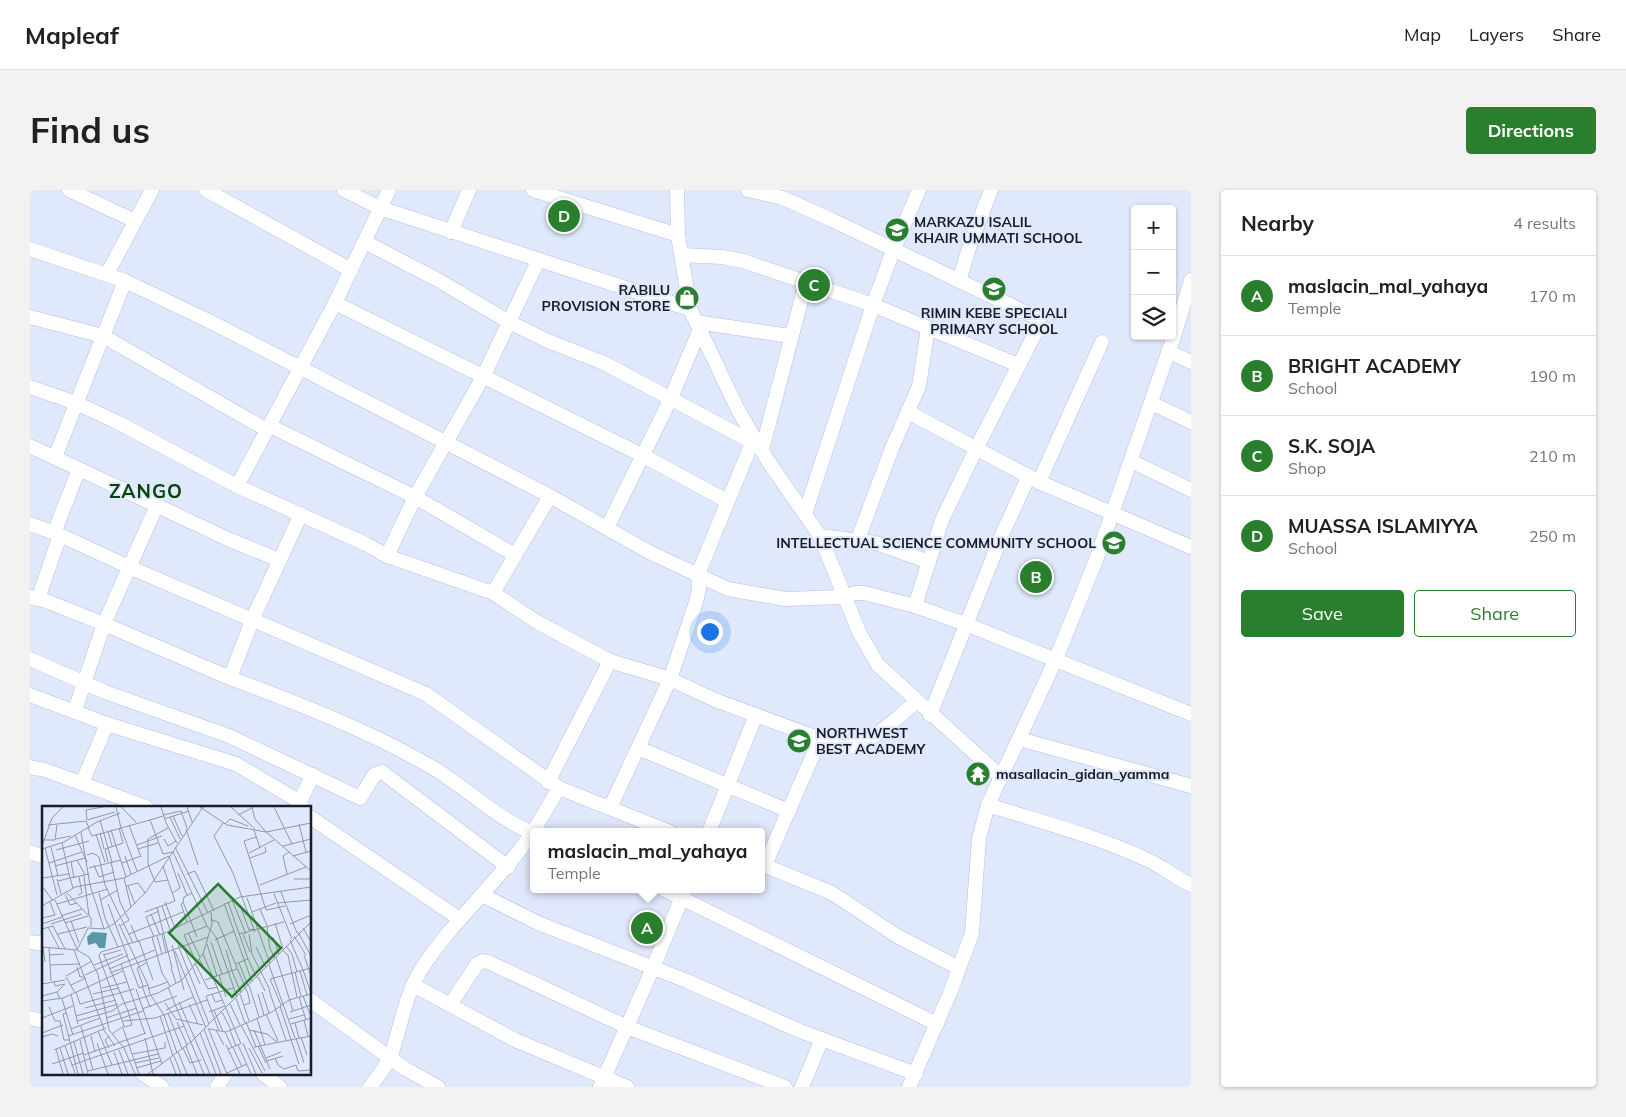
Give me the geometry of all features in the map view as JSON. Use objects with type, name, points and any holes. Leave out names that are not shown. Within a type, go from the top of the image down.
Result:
[{"type":"street","points":[[69,190],[135,221]]},
{"type":"street","points":[[107,274],[152,190]]},
{"type":"street","points":[[206,190],[351,270]]},
{"type":"street","points":[[344,190],[380,208],[538,261],[695,320],[790,336]]},
{"type":"street","points":[[237,486],[335,304],[389,190]]},
{"type":"street","points":[[451,232],[469,190]]},
{"type":"street","points":[[533,190],[678,235]]},
{"type":"street","points":[[677,190],[678,235],[695,320],[756,443],[820,536],[832,561],[844,597],[859,632],[878,665],[930,715],[1000,776]]},
{"type":"street","points":[[748,190],[783,198],[1038,320],[1040,324],[976,447],[942,520],[916,606]]},
{"type":"street","points":[[959,282],[970,245],[991,190]]},
{"type":"street","points":[[805,514],[873,305],[915,191]]},
{"type":"street","points":[[365,242],[438,280],[509,322],[548,341],[604,363],[756,443]]},
{"type":"street","points":[[30,249],[125,281],[211,322],[448,442],[550,496],[649,552],[728,589],[785,599],[844,597],[855,593],[864,593],[916,606],[1191,714]]},
{"type":"street","points":[[682,255],[722,257],[743,261],[873,305],[1018,366]]},
{"type":"street","points":[[387,556],[415,497],[448,442],[483,377],[538,261]]},
{"type":"street","points":[[55,457],[125,281]]},
{"type":"street","points":[[610,808],[670,679],[696,602],[699,589],[698,574],[727,501],[756,443],[806,282]]},
{"type":"street","points":[[909,1087],[937,1024],[972,932],[979,838],[988,805],[1055,661],[1096,560],[1190,287]]},
{"type":"street","points":[[335,304],[644,456],[727,501]]},
{"type":"street","points":[[30,317],[103,336],[268,428],[415,497],[515,555]]},
{"type":"street","points":[[607,528],[671,398],[695,320]]},
{"type":"street","points":[[858,539],[892,448],[919,386],[928,328]]},
{"type":"street","points":[[930,715],[968,625],[1004,530],[1034,479],[1102,342]]},
{"type":"street","points":[[1169,352],[1191,362]]},
{"type":"street","points":[[30,387],[119,423],[237,486],[301,514],[387,556],[493,592],[537,622],[610,661],[670,679],[715,700],[845,748],[858,746],[916,702]]},
{"type":"street","points":[[1151,403],[1191,422]]},
{"type":"street","points":[[908,412],[1034,479],[1111,514],[1191,547]]},
{"type":"street","points":[[30,446],[230,540],[279,560]]},
{"type":"street","points":[[1131,461],[1191,490]]},
{"type":"street","points":[[79,468],[34,598],[104,624],[377,738],[436,770],[508,822],[530,831]]},
{"type":"street","points":[[493,592],[550,496]]},
{"type":"street","points":[[75,710],[104,624],[157,505]]},
{"type":"street","points":[[230,678],[253,618],[301,514]]},
{"type":"street","points":[[30,524],[253,618],[426,694],[447,706],[554,785],[660,828]]},
{"type":"street","points":[[820,536],[858,539],[876,543],[928,562]]},
{"type":"street","points":[[30,659],[105,692],[229,736],[360,798],[374,775],[382,772],[508,866]]},
{"type":"street","points":[[535,828],[610,661]]},
{"type":"street","points":[[30,695],[75,710],[107,724],[236,764],[300,805],[313,775]]},
{"type":"street","points":[[711,828],[756,715]]},
{"type":"street","points":[[82,783],[107,724]]},
{"type":"street","points":[[765,861],[789,812],[820,738]]},
{"type":"street","points":[[1019,738],[1191,786]]},
{"type":"street","points":[[638,748],[789,812]]},
{"type":"street","points":[[30,767],[46,770],[143,806]]},
{"type":"street","points":[[988,805],[1106,843],[1150,860],[1172,876],[1191,885]]},
{"type":"street","points":[[311,817],[458,918]]},
{"type":"street","points":[[370,1087],[390,1058],[413,985],[421,970],[458,918],[508,866],[530,836]]},
{"type":"street","points":[[30,852],[42,856]]},
{"type":"street","points":[[765,866],[832,893],[897,936],[959,968]]},
{"type":"street","points":[[602,1082],[654,968],[684,894],[937,1024]]},
{"type":"street","points":[[482,895],[538,923],[654,968],[822,1039],[916,1074]]},
{"type":"street","points":[[450,1005],[478,964],[483,961],[627,1027],[784,1087]]},
{"type":"street","points":[[413,985],[515,1040],[602,1082],[627,1087]]},
{"type":"street","points":[[311,1001],[390,1058],[438,1087]]},
{"type":"street","points":[[802,1087],[822,1039]]},
{"type":"street","points":[[143,1074],[162,1087]]},
{"type":"street","points":[[217,1087],[225,1074]]},
{"type":"street","points":[[263,1074],[280,1087]]},
{"type":"place","name":"MUASSA ISLAMIYYA","points":[[564,216]]},
{"type":"place","name":"MARKAZU ISALIL KHAIR UMMATI SCHOOL","points":[[897,230]]},
{"type":"place","name":"S.K. SOJA","points":[[814,285]]},
{"type":"place","name":"RIMIN KEBE SPECIALI PRIMARY SCHOOL","points":[[994,289]]},
{"type":"place","name":"RABILU PROVISION STORE","points":[[687,298]]},
{"type":"place","name":"INTELLECTUAL SCIENCE COMMUNITY SCHOOL","points":[[1114,543]]},
{"type":"place","name":"BRIGHT ACADEMY","points":[[1036,577]]},
{"type":"place","name":"NORTHWEST BEST ACADEMY","points":[[799,741]]},
{"type":"place","name":"masallacin_gidan_yamma","points":[[978,774]]},
{"type":"place","name":"maslacin_mal_yahaya","points":[[647,928]]},
{"type":"district","name":"ZANGO","points":[[146,491]]}]
